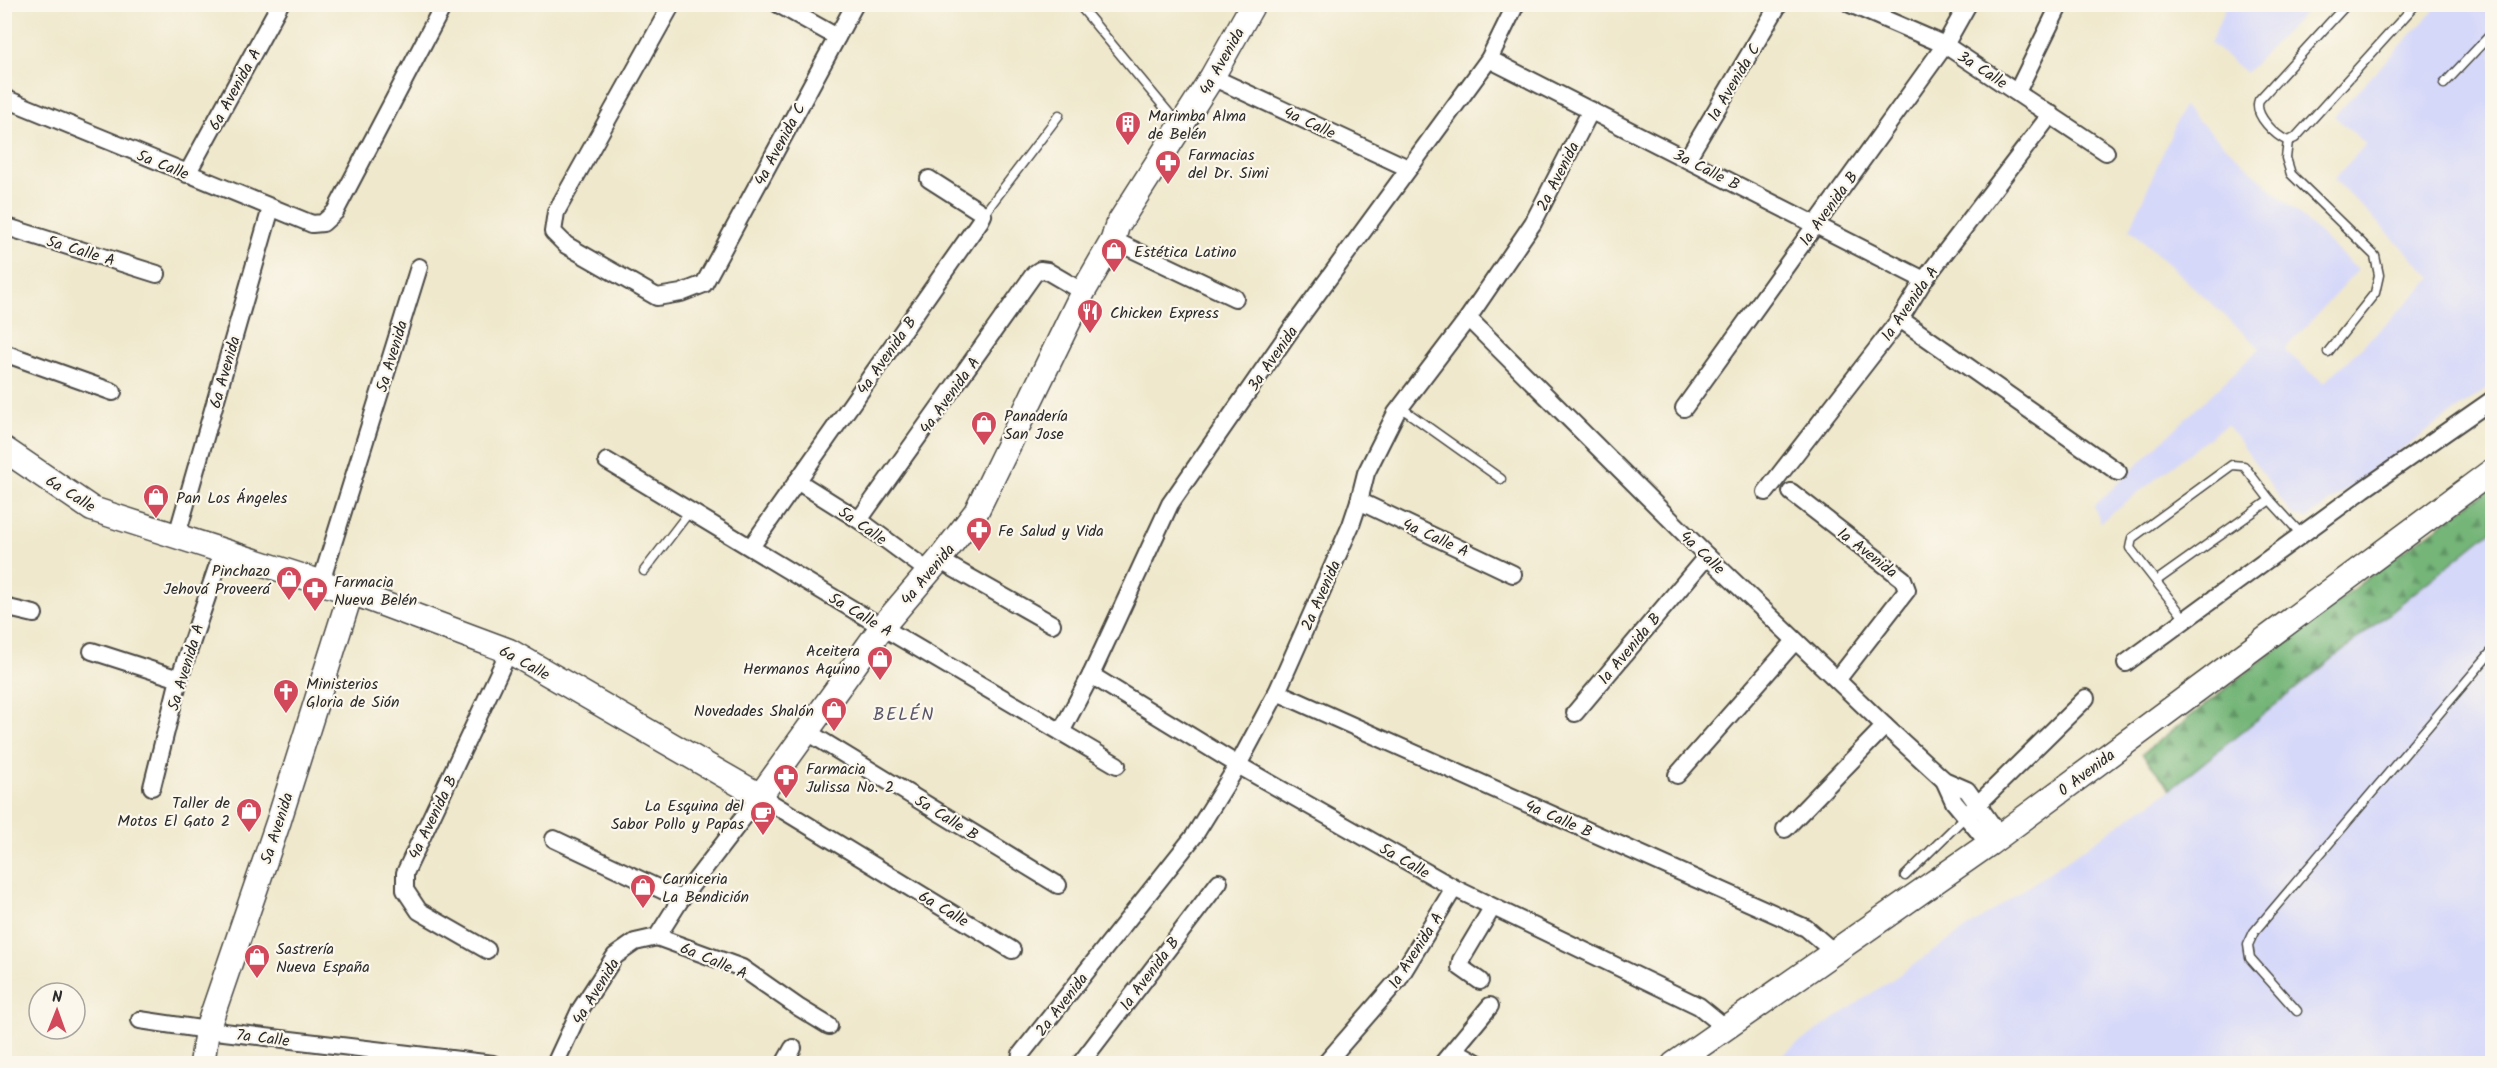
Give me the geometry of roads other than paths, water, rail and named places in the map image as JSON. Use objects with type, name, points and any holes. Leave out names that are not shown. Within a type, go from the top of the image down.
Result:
[{"type":"street","name":"6a Avenida A","points":[[187,174],[280,4]]},
{"type":"street","name":"5a Calle","points":[[4,98],[271,208],[312,224],[323,223],[335,212],[444,4]]},
{"type":"street","name":"4a Avenida C","points":[[672,4],[556,212],[553,232],[566,245],[657,297],[681,293],[704,284],[855,4]]},
{"type":"street","points":[[778,4],[837,37]]},
{"type":"street","name":"4a Avenida","points":[[555,1064],[580,1010],[615,956],[635,942],[657,937],[681,899],[760,796],[882,627],[976,512],[1083,292],[1113,240],[1117,225],[1212,77],[1253,4]]},
{"type":"street","name":"3a Avenida","points":[[1061,732],[1091,675],[1170,504],[1290,331],[1489,58],[1516,4]]},
{"type":"street","name":"1a Avenida C","points":[[1687,159],[1779,4]]},
{"type":"street","name":"3a Calle","points":[[1850,4],[1945,45],[2106,152]]},
{"type":"street","name":"1a Avenida B","points":[[1684,408],[1945,45],[1968,4]]},
{"type":"street","points":[[2017,92],[2060,4]]},
{"type":"street","name":"3a Calle B","points":[[1489,58],[1924,280]]},
{"type":"street","name":"4a Calle","points":[[1212,77],[1408,168]]},
{"type":"street","name":"2a Avenida","points":[[1019,1063],[1021,1054],[1194,837],[1238,765],[1277,692],[1359,501],[1366,473],[1400,407],[1468,318],[1533,223],[1591,110]]},
{"type":"street","name":"1a Avenida A","points":[[1766,492],[1899,319],[1924,280],[2051,114]]},
{"type":"street","points":[[929,179],[983,215]]},
{"type":"street","name":"6a Avenida","points":[[177,536],[271,208]]},
{"type":"street","name":"4a Avenida B","points":[[751,547],[983,215]]},
{"type":"street","name":"5a Calle A","points":[[4,226],[157,274]]},
{"type":"street","points":[[1113,240],[1235,298]]},
{"type":"street","name":"5a Avenida","points":[[321,582],[419,267]]},
{"type":"street","name":"4a Avenida A","points":[[859,520],[1034,274],[1040,270],[1047,271],[1083,292]]},
{"type":"street","name":"4a Calle","points":[[1468,318],[1707,556],[1944,780],[1954,802],[1972,810],[1994,840]]},
{"type":"street","points":[[1899,319],[2118,472]]},
{"type":"street","points":[[4,352],[113,392]]},
{"type":"street","points":[[2126,663],[2301,534],[2493,399]]},
{"type":"street","name":"6a Calle","points":[[4,449],[92,509],[351,592],[509,651],[760,796],[1012,950]]},
{"type":"street","name":"5a Calle A","points":[[607,461],[882,627],[1118,765]]},
{"type":"street","name":"0 Avenida","points":[[1674,1064],[1994,840],[2493,471]]},
{"type":"street","name":"5a Calle","points":[[797,481],[934,566],[1052,624]]},
{"type":"street","name":"1a Avenida","points":[[1791,492],[1903,579],[1906,584],[1907,590],[1837,680]]},
{"type":"street","name":"4a Calle A","points":[[1359,501],[1513,574]]},
{"type":"street","name":"5a Avenida A","points":[[152,787],[179,679],[224,550]]},
{"type":"street","name":"1a Avenida B","points":[[1575,713],[1707,556]]},
{"type":"street","name":"5a Avenida","points":[[202,1064],[207,1030],[279,820],[351,592]]},
{"type":"street","points":[[4,607],[34,614]]},
{"type":"street","points":[[1677,775],[1795,640]]},
{"type":"street","points":[[92,651],[179,679]]},
{"type":"street","name":"4a Avenida B","points":[[487,950],[419,911],[405,891],[405,873],[509,651]]},
{"type":"street","name":"5a Calle","points":[[1091,675],[1238,765],[1454,888],[1699,1006],[1726,1028]]},
{"type":"street","name":"4a Calle B","points":[[1277,692],[1806,928],[1835,953]]},
{"type":"street","points":[[1972,810],[2086,698]]},
{"type":"street","points":[[1785,829],[1885,726]]},
{"type":"street","name":"5a Calle B","points":[[806,731],[1058,885]]},
{"type":"street","points":[[554,839],[681,899]]},
{"type":"street","name":"1a Avenida B","points":[[1080,1064],[1219,882]]},
{"type":"street","name":"1a Avenida A","points":[[1325,1064],[1398,980],[1454,888]]},
{"type":"street","points":[[1480,981],[1460,967],[1461,960],[1492,908]]},
{"type":"street","name":"6a Calle A","points":[[657,937],[742,968],[829,1026]]},
{"type":"street","points":[[1442,1064],[1490,1006]]},
{"type":"street","name":"7a Calle","points":[[140,1020],[494,1064]]},
{"type":"street","points":[[784,1064],[793,1048]]},
{"type":"street","points":[[1454,1050],[1479,1064]]},
{"type":"lane","points":[[2347,4],[2259,100],[2256,106],[2258,112],[2280,138],[2288,141],[2295,138],[2415,4]]},
{"type":"lane","points":[[1080,6],[1180,127]]},
{"type":"lane","points":[[2444,84],[2493,33]]},
{"type":"lane","points":[[983,215],[1059,115]]},
{"type":"lane","points":[[2288,141],[2286,158],[2290,174],[2375,256],[2379,275],[2375,293],[2328,352]]},
{"type":"lane","points":[[1400,407],[1501,479]]},
{"type":"lane","points":[[2185,619],[2130,548],[2132,538],[2232,465],[2244,466],[2270,500],[2301,534]]},
{"type":"lane","points":[[2156,582],[2270,500]]},
{"type":"lane","points":[[644,571],[690,511]]},
{"type":"lane","points":[[2297,1011],[2250,958],[2248,945],[2254,932],[2493,651]]},
{"type":"lane","points":[[1905,876],[1972,810]]},
{"type":"place","name":"Marimba Alma de Belén","points":[[1128,147]]},
{"type":"place","name":"Farmacias del Dr. Simi","points":[[1168,186]]},
{"type":"place","name":"Estética Latino","points":[[1114,274]]},
{"type":"place","name":"Chicken Express","points":[[1090,335]]},
{"type":"place","name":"Panadería San Jose","points":[[984,447]]},
{"type":"place","name":"Pan Los Ángeles","points":[[156,520]]},
{"type":"place","name":"Fe Salud y Vida","points":[[979,553]]},
{"type":"place","name":"Pinchazo Jehová Proveerá","points":[[289,602]]},
{"type":"place","name":"Farmacia Nueva Belén","points":[[315,613]]},
{"type":"place","name":"Aceitera Hermanos Aquino","points":[[880,682]]},
{"type":"place","name":"Ministerios Gloria de Sión","points":[[286,715]]},
{"type":"place","name":"Novedades Shalón","points":[[834,733]]},
{"type":"place","name":"Farmacia Julissa No. 2","points":[[786,800]]},
{"type":"place","name":"Taller de Motos El Gato 2","points":[[249,834]]},
{"type":"place","name":"La Esquina del Sabor Pollo y Papas","points":[[763,837]]},
{"type":"place","name":"Carniceria La Bendición","points":[[643,910]]},
{"type":"place","name":"Sastrería Nueva España","points":[[257,980]]},
{"type":"district","name":"BELÉN","points":[[904,714]]}]
